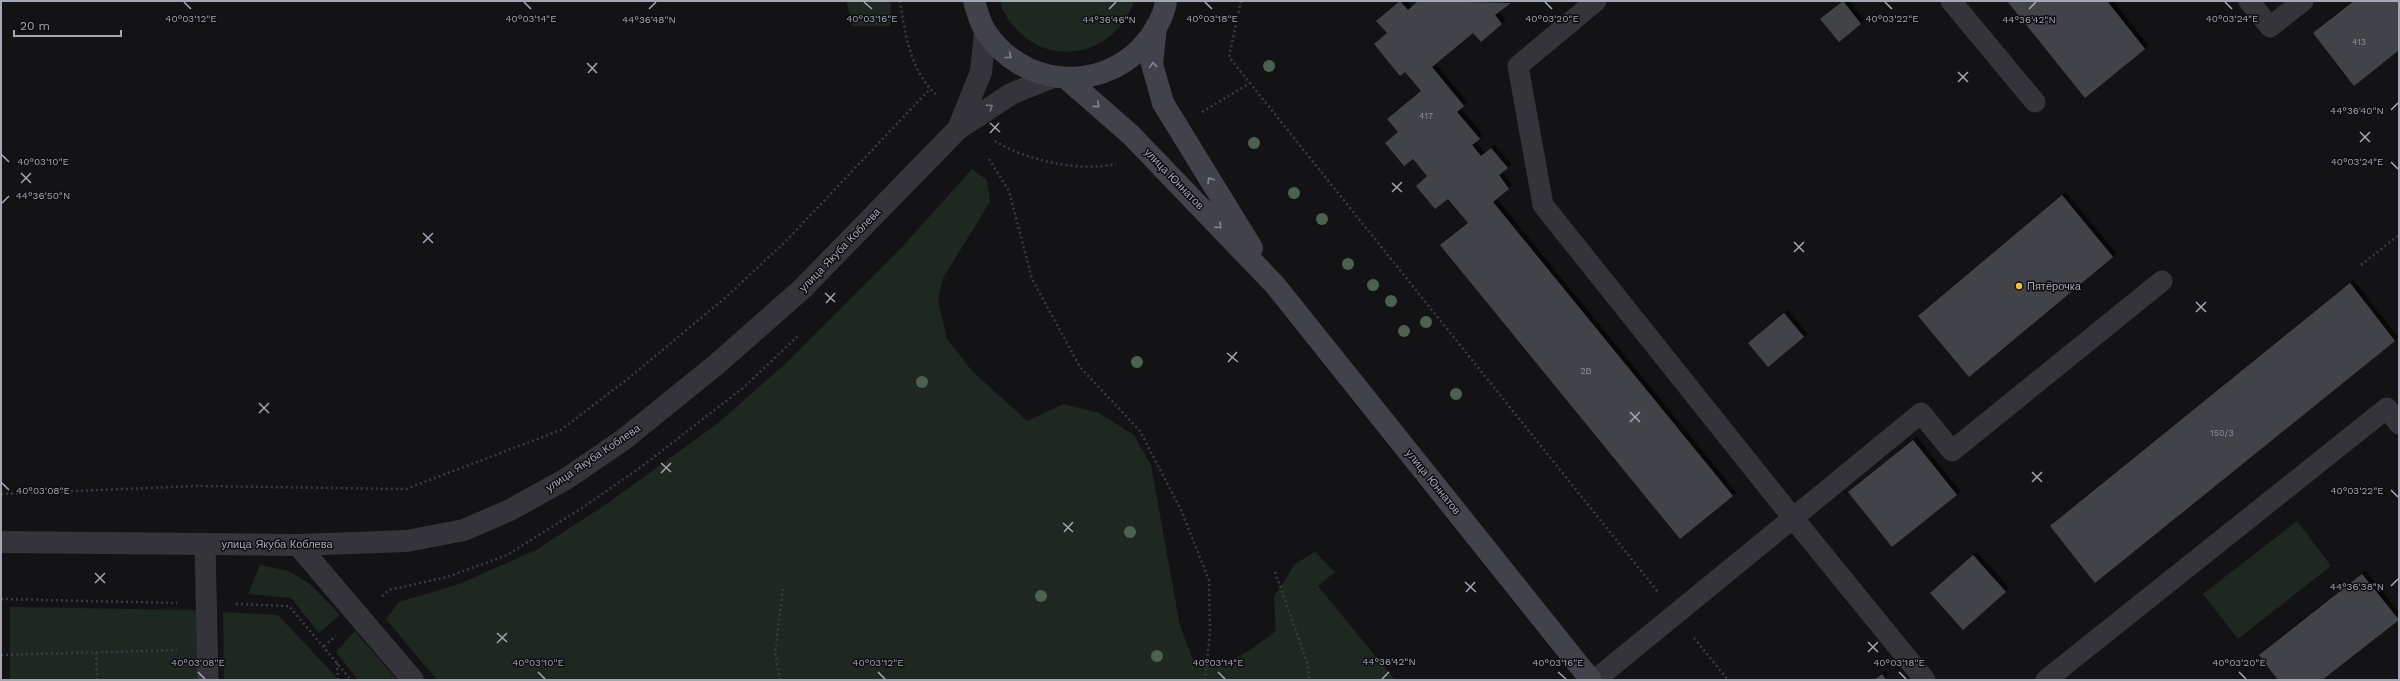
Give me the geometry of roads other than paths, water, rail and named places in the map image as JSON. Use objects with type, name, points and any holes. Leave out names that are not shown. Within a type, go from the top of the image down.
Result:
[{"type":"main road","points":[[974,1],[985,32],[1007,56],[1035,73],[1060,78],[1100,75],[1129,60],[1152,36],[1166,1]]},
{"type":"main road","name":"улица Юннатов","points":[[1156,27],[1152,64],[1163,103],[1275,285]]},
{"type":"main road","name":"улица Юннатов","points":[[1060,78],[1131,135],[1275,285],[1591,680]]},
{"type":"street","name":"улица Якуба Коблева","points":[[958,129],[981,72],[985,32]]},
{"type":"street","name":"улица Якуба Коблева","points":[[1,542],[298,545],[408,541],[464,530],[510,510],[566,479],[622,440],[717,364],[802,289],[958,129],[1011,94],[1060,78]]},
{"type":"street","points":[[298,545],[413,680]]},
{"type":"lane","points":[[1596,1],[1518,66],[1543,205],[1793,518],[1925,680]]},
{"type":"lane","points":[[1951,1],[2035,102]]},
{"type":"lane","points":[[2249,1],[2270,27],[2302,1]]},
{"type":"lane","points":[[1595,680],[1921,413],[1952,451],[2162,281]]},
{"type":"lane","points":[[2046,680],[2387,408],[2399,424]]},
{"type":"lane","points":[[205,544],[208,680]]},
{"type":"place","name":"Пятёрочка","points":[[2019,286]]}]
